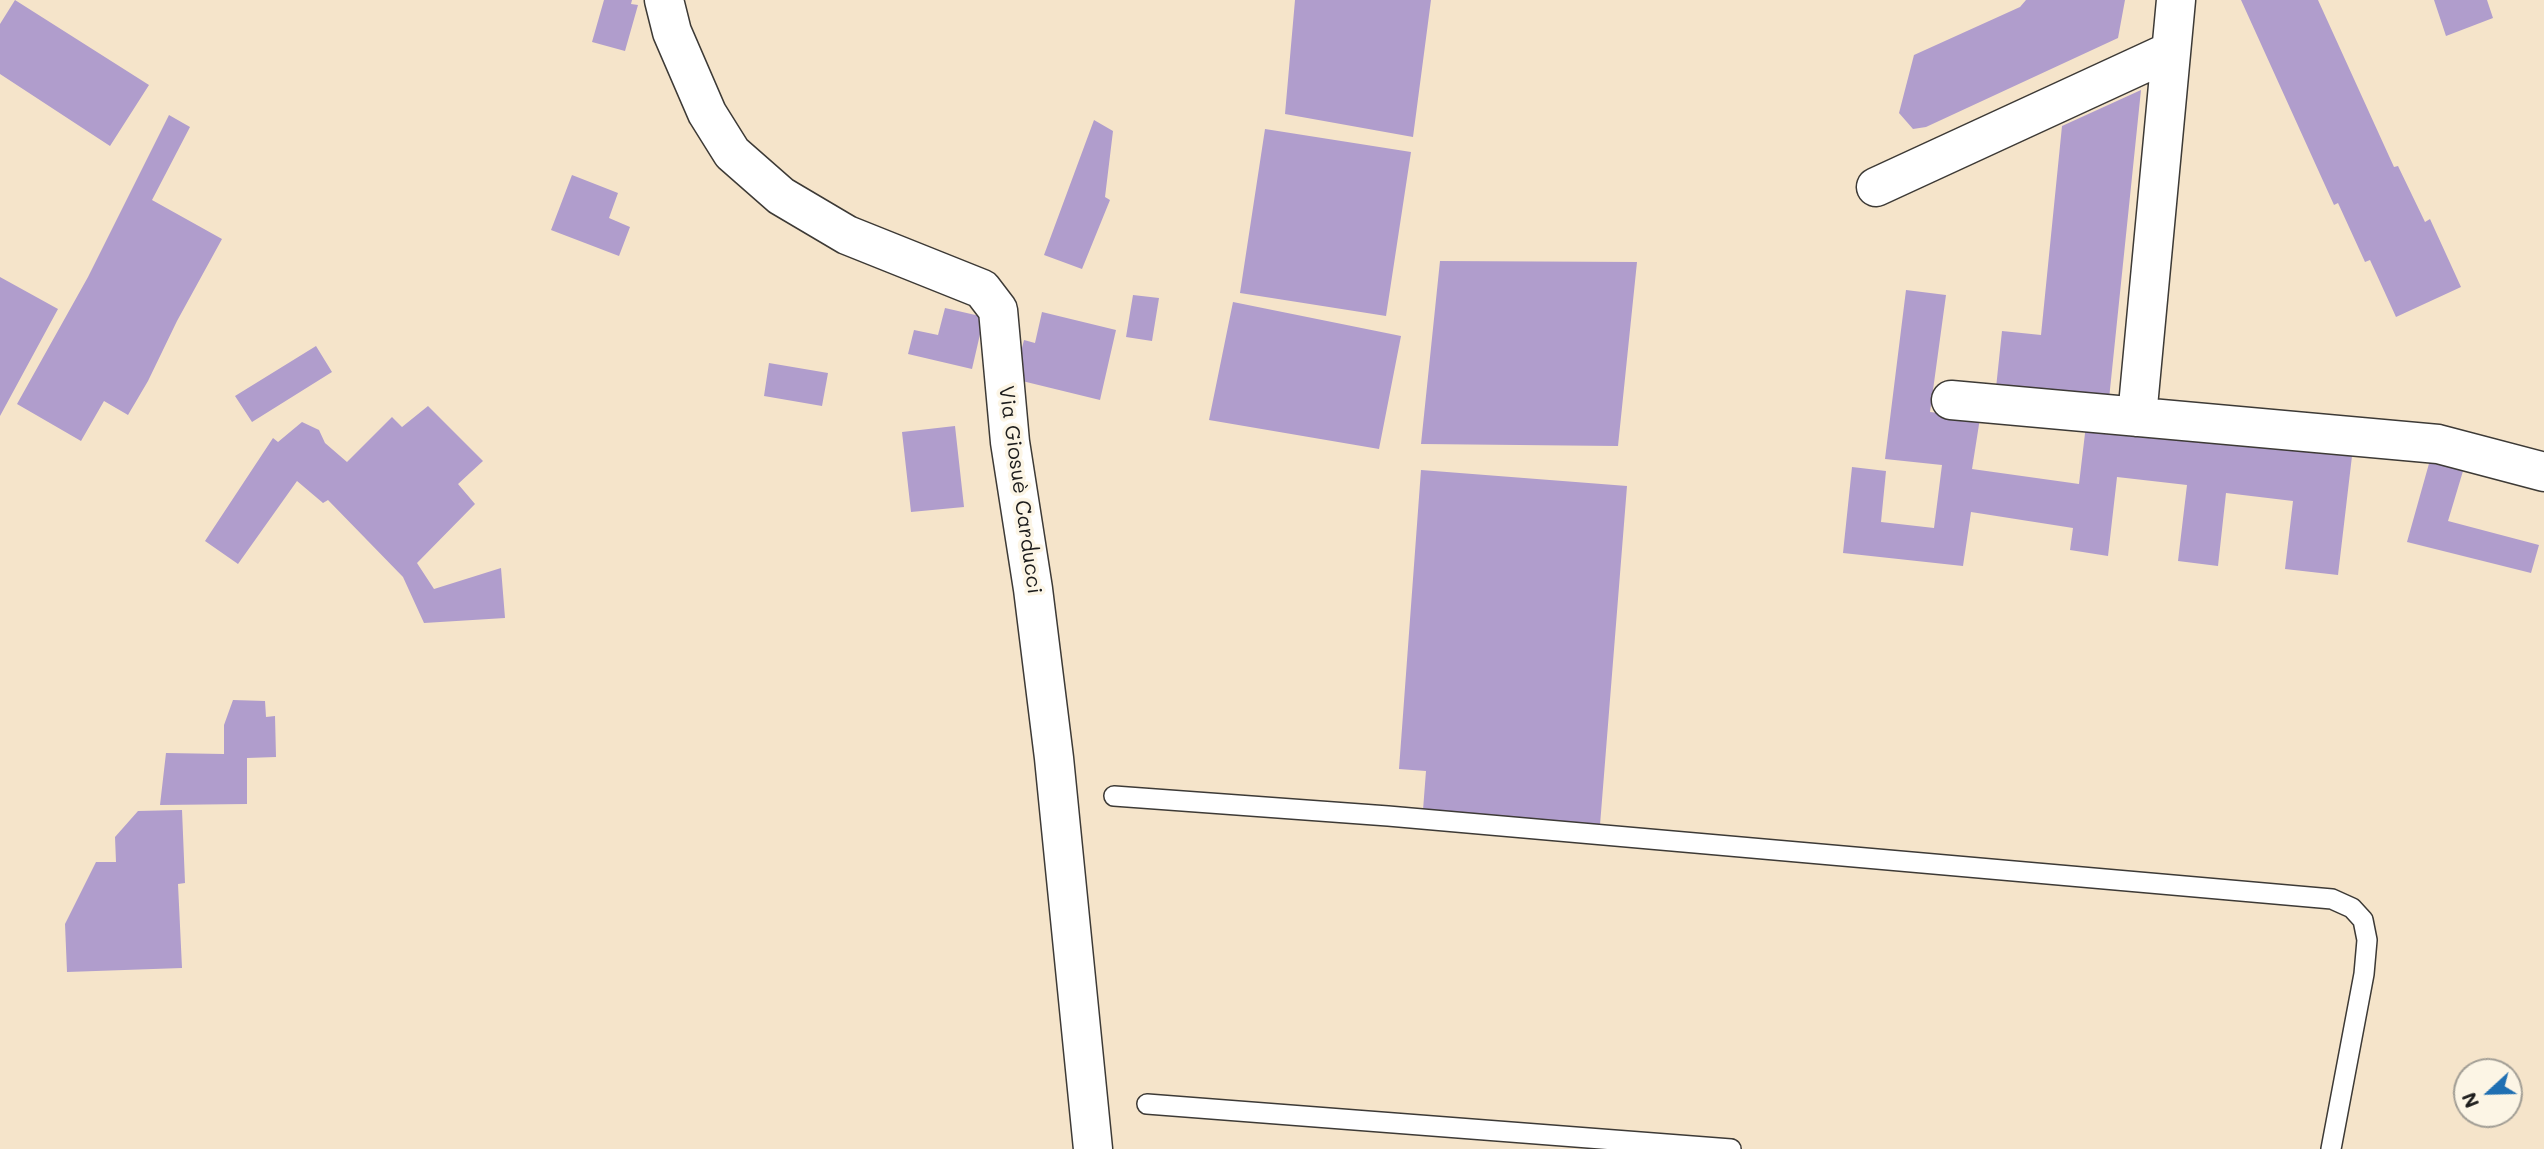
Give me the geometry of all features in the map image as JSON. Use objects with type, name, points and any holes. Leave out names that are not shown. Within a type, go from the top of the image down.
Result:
[{"type":"street","name":"Via Giosuè Carducci","points":[[664,0],[672,32],[707,113],[732,153],[781,196],[846,235],[982,289],[998,310],[1010,442],[1033,589],[1054,758],[1093,1149]]},
{"type":"street","points":[[2137,417],[2176,0]]},
{"type":"street","points":[[1876,187],[2171,51]]},
{"type":"street","points":[[1951,400],[2438,444],[2544,472]]},
{"type":"lane","points":[[1114,796],[1388,816],[2332,899],[2352,908],[2363,920],[2367,940],[2364,974],[2331,1149]]},
{"type":"lane","points":[[1147,1104],[1731,1149]]},
{"type":"building","points":[[15,0],[149,85],[110,146],[0,74],[0,24]]},
{"type":"building","points":[[604,0],[632,0],[631,4],[638,5],[625,51],[592,42]]},
{"type":"building","points":[[1295,0],[1431,0],[1413,137],[1285,114]]},
{"type":"building","points":[[2026,0],[2125,0],[2118,38],[1926,127],[1913,129],[1899,113],[1914,55],[2020,7]]},
{"type":"building","points":[[2241,0],[2318,0],[2394,167],[2398,166],[2425,222],[2430,219],[2461,287],[2396,317],[2370,260],[2365,262],[2338,203],[2334,205]]},
{"type":"building","points":[[2434,0],[2487,0],[2493,18],[2446,36]]},
{"type":"building","points":[[2141,90],[2109,399],[1996,388],[2002,331],[2041,335],[2062,126]]},
{"type":"building","points":[[169,115],[190,127],[152,200],[222,239],[128,415],[104,401],[81,441],[17,404],[88,277]]},
{"type":"building","points":[[1094,120],[1113,131],[1105,197],[1110,200],[1082,269],[1044,255]]},
{"type":"building","points":[[1265,129],[1411,152],[1386,316],[1240,293]]},
{"type":"building","points":[[572,175],[618,193],[609,218],[630,227],[619,256],[551,230]]},
{"type":"building","points":[[1440,261],[1637,262],[1618,446],[1421,444]]},
{"type":"building","points":[[0,277],[58,309],[0,416]]},
{"type":"building","points":[[1906,290],[1946,295],[1930,412],[1980,418],[1972,469],[2079,484],[2086,425],[2352,456],[2338,575],[2285,569],[2293,501],[2226,493],[2218,566],[2178,561],[2187,485],[2117,477],[2108,556],[2070,550],[2073,528],[1971,512],[1963,566],[1843,553],[1852,467],[1886,471],[1881,522],[1934,528],[1942,465],[1885,459]]},
{"type":"building","points":[[1133,295],[1159,298],[1152,341],[1126,337]]},
{"type":"building","points":[[1233,302],[1401,336],[1379,449],[1209,420]]},
{"type":"building","points":[[945,308],[984,317],[972,369],[908,354],[914,330],[938,335]]},
{"type":"building","points":[[1042,312],[1116,330],[1100,400],[1014,379],[1024,340],[1035,343]]},
{"type":"building","points":[[316,346],[332,372],[252,422],[235,396]]},
{"type":"building","points":[[769,363],[828,373],[822,406],[764,396]]},
{"type":"building","points":[[428,406],[483,461],[458,484],[475,504],[417,563],[434,589],[501,568],[505,618],[424,623],[403,577],[328,500],[323,503],[297,481],[238,564],[205,541],[273,438],[278,442],[302,422],[319,430],[325,443],[347,462],[392,417],[402,427]]},
{"type":"building","points":[[955,426],[964,507],[911,512],[902,432]]},
{"type":"building","points":[[2430,460],[2463,471],[2448,521],[2539,545],[2531,573],[2407,542]]},
{"type":"building","points":[[1421,470],[1627,486],[1600,825],[1423,810],[1426,771],[1399,769]]},
{"type":"building","points":[[233,700],[265,701],[266,717],[275,716],[276,757],[247,758],[247,804],[160,805],[166,753],[224,754],[224,725]]},
{"type":"building","points":[[182,810],[185,883],[178,884],[182,968],[67,972],[65,924],[96,862],[116,862],[115,837],[138,811]]}]
